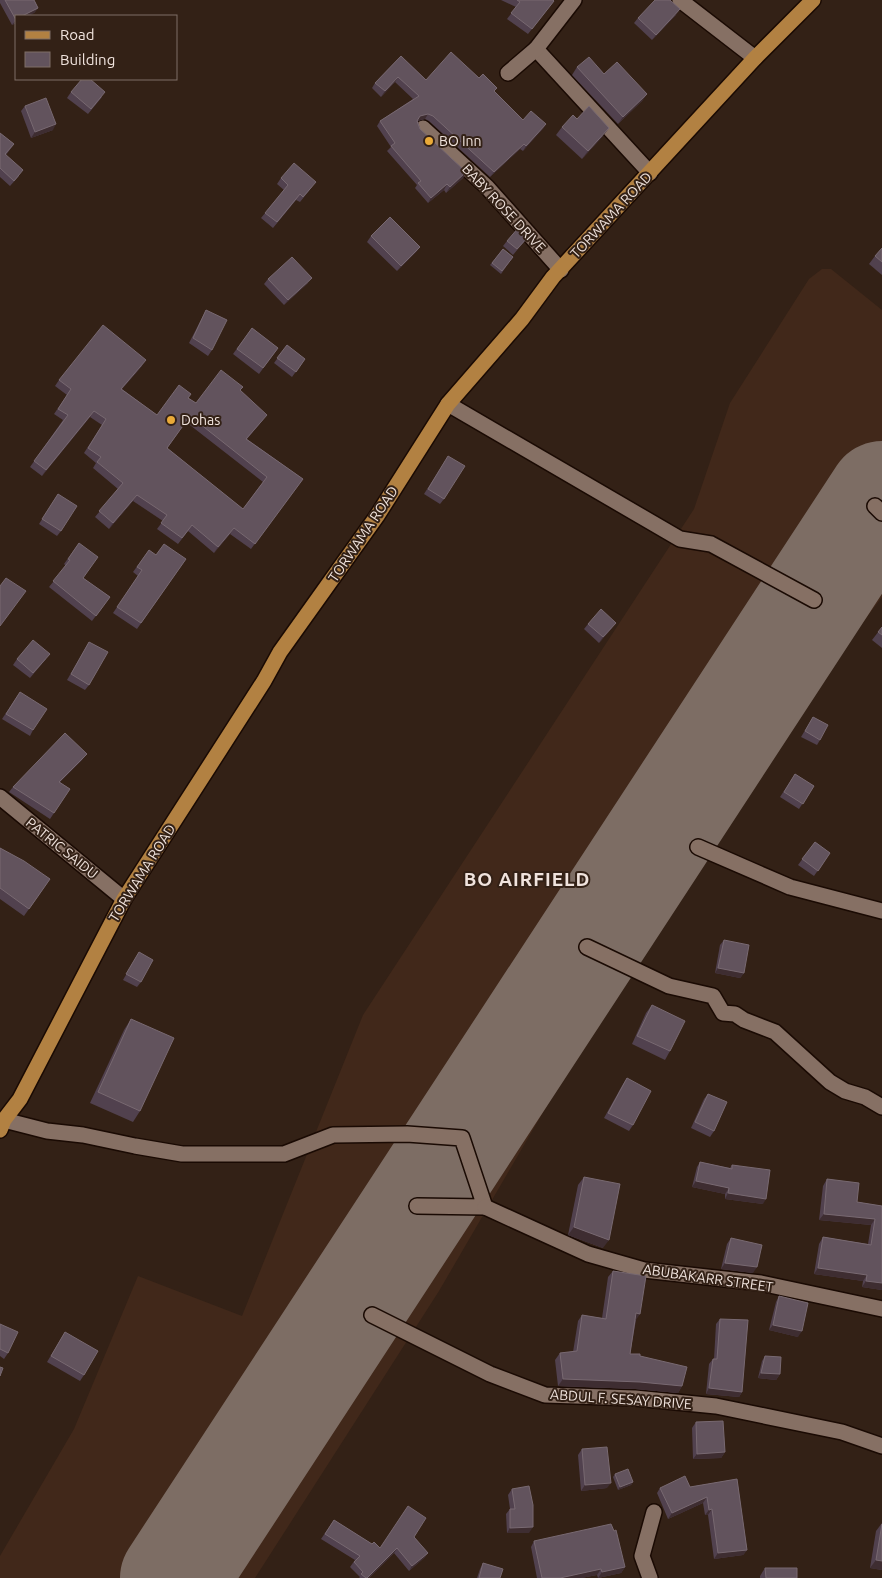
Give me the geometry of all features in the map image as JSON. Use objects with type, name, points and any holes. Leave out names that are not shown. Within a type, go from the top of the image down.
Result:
[{"type":"main road","name":"TORWAMA ROAD","points":[[2,1125],[20,1099],[124,899],[264,681],[280,652],[377,516],[448,404],[561,270],[755,58],[813,0]]},
{"type":"street","points":[[508,73],[536,49],[574,0]]},
{"type":"street","points":[[680,0],[755,58]]},
{"type":"street","points":[[536,49],[650,173]]},
{"type":"street","name":"BABY ROSE DRIVE","points":[[423,128],[487,187],[561,270]]},
{"type":"street","points":[[448,404],[680,539],[711,544],[814,600]]},
{"type":"street","name":"PATRIC SAIDU","points":[[0,797],[124,899]]},
{"type":"street","points":[[698,847],[790,887],[882,911]]},
{"type":"street","points":[[587,947],[668,986],[713,996],[723,1014],[736,1014],[744,1020],[775,1032],[830,1082],[845,1091],[865,1097],[882,1107]]},
{"type":"street","points":[[2,1125],[92,1136],[182,1154],[284,1154],[333,1135],[408,1134],[462,1138],[484,1206],[417,1206]]},
{"type":"street","name":"ABUBAKARR STREET","points":[[484,1206],[588,1254],[644,1270],[761,1283],[882,1309]]},
{"type":"street","name":"ABDUL F. SESAY DRIVE","points":[[372,1315],[490,1374],[545,1395],[635,1398],[716,1406],[842,1432],[882,1446]]},
{"type":"street","points":[[650,1578],[642,1556],[654,1512]]},
{"type":"shaded area","points":[[822,269],[831,269],[882,310],[882,597],[715,817],[439,1291],[255,1578],[0,1578],[0,1556],[74,1429],[138,1276],[242,1316],[363,1015],[694,509],[730,403],[809,279]]},
{"type":"building","points":[[5,0],[34,0],[38,8],[24,15],[15,15],[15,18]]},
{"type":"building","points":[[517,0],[554,1],[532,29],[511,13],[520,2]]},
{"type":"building","points":[[655,0],[670,0],[680,9],[656,35],[638,18]]},
{"type":"building","points":[[451,52],[479,78],[483,74],[497,88],[494,91],[523,120],[531,111],[546,124],[526,146],[524,144],[494,172],[433,116],[428,114],[420,116],[417,121],[420,129],[466,172],[450,187],[447,184],[431,198],[418,183],[421,181],[391,146],[395,143],[380,121],[419,96],[398,77],[385,91],[375,83],[401,56],[426,80]]},
{"type":"building","points":[[589,57],[604,74],[617,62],[647,94],[623,117],[577,67]]},
{"type":"building","points":[[81,80],[91,80],[105,92],[91,109],[71,92]]},
{"type":"building","points":[[46,98],[56,124],[35,132],[25,106]]},
{"type":"building","points":[[589,106],[609,128],[588,151],[562,127],[573,115],[577,119]]},
{"type":"building","points":[[0,133],[14,144],[5,154],[23,170],[14,181],[0,168]]},
{"type":"building","points":[[294,163],[316,182],[303,197],[300,194],[277,222],[265,213],[288,185],[281,178]]},
{"type":"building","points":[[390,217],[420,247],[401,266],[371,236]]},
{"type":"building","points":[[519,227],[528,237],[517,249],[507,241]]},
{"type":"building","points":[[882,248],[882,262],[875,256]]},
{"type":"building","points":[[503,249],[513,257],[502,271],[492,263]]},
{"type":"building","points":[[292,257],[312,278],[288,300],[268,279]]},
{"type":"building","points":[[206,310],[227,320],[212,350],[193,338]]},
{"type":"building","points":[[103,325],[146,360],[121,389],[157,415],[179,385],[191,394],[188,398],[196,403],[221,370],[243,387],[240,390],[267,415],[246,439],[303,479],[255,544],[234,528],[218,547],[192,525],[182,538],[161,523],[167,515],[137,495],[113,523],[99,511],[123,483],[97,462],[101,457],[88,448],[106,419],[94,411],[46,470],[34,461],[68,415],[58,409],[71,389],[59,380]],"holes":[[[190,416],[267,477],[243,509],[167,448]]]},
{"type":"building","points":[[252,328],[278,348],[263,368],[237,349]]},
{"type":"building","points":[[287,345],[305,359],[296,372],[277,358]]},
{"type":"building","points":[[448,456],[465,466],[444,499],[428,489]]},
{"type":"building","points":[[58,494],[77,506],[61,531],[42,519]]},
{"type":"building","points":[[79,543],[98,557],[83,578],[110,597],[96,616],[53,581],[70,560],[68,559]]},
{"type":"building","points":[[164,544],[186,559],[141,623],[117,607],[142,570],[137,567],[149,550],[156,555]]},
{"type":"building","points":[[6,578],[26,591],[0,626],[0,586]]},
{"type":"building","points":[[601,609],[616,623],[603,637],[588,624]]},
{"type":"building","points":[[882,627],[882,635],[878,632]]},
{"type":"building","points":[[33,640],[50,654],[33,673],[17,659]]},
{"type":"building","points":[[89,642],[108,652],[89,685],[71,674]]},
{"type":"building","points":[[20,692],[47,709],[33,730],[6,714]]},
{"type":"building","points":[[813,717],[828,725],[820,740],[805,731]]},
{"type":"building","points":[[65,733],[87,754],[59,782],[70,789],[54,813],[13,787]]},
{"type":"building","points":[[795,774],[814,786],[803,804],[784,792]]},
{"type":"building","points":[[815,842],[830,853],[818,871],[802,859]]},
{"type":"building","points":[[0,848],[24,861],[50,879],[29,909],[0,888]]},
{"type":"building","points":[[724,940],[749,945],[744,973],[718,968]]},
{"type":"building","points":[[139,952],[153,960],[141,982],[126,974]]},
{"type":"building","points":[[652,1005],[685,1021],[670,1051],[637,1036]]},
{"type":"building","points":[[131,1019],[174,1038],[140,1111],[98,1092]]},
{"type":"building","points":[[627,1078],[651,1091],[633,1125],[608,1113]]},
{"type":"building","points":[[708,1094],[727,1102],[714,1131],[695,1122]]},
{"type":"building","points":[[700,1162],[732,1169],[732,1165],[770,1170],[766,1199],[728,1193],[729,1188],[696,1181]]},
{"type":"building","points":[[584,1177],[620,1184],[609,1240],[574,1227]]},
{"type":"building","points":[[827,1179],[859,1183],[857,1202],[882,1206],[882,1283],[866,1281],[867,1275],[818,1268],[823,1237],[871,1245],[875,1219],[824,1214]]},
{"type":"building","points":[[731,1238],[762,1245],[757,1267],[725,1263]]},
{"type":"building","points":[[613,1271],[646,1276],[640,1314],[636,1313],[630,1354],[640,1354],[640,1356],[687,1367],[682,1386],[640,1382],[563,1379],[560,1353],[577,1351],[582,1315],[606,1319]]},
{"type":"building","points":[[779,1296],[808,1303],[802,1331],[773,1325]]},
{"type":"building","points":[[720,1319],[748,1320],[742,1392],[709,1388],[713,1359],[717,1359]]},
{"type":"building","points":[[0,1324],[18,1332],[8,1353],[0,1349]]},
{"type":"building","points":[[65,1332],[98,1351],[84,1375],[51,1356]]},
{"type":"building","points":[[765,1356],[781,1357],[780,1374],[761,1373]]},
{"type":"building","points":[[723,1421],[725,1452],[697,1454],[696,1422]]},
{"type":"building","points":[[607,1447],[611,1483],[585,1485],[582,1449]]},
{"type":"building","points":[[628,1469],[633,1482],[620,1487],[615,1474]]},
{"type":"building","points":[[685,1476],[690,1487],[737,1479],[747,1550],[718,1553],[712,1509],[709,1510],[707,1497],[672,1513],[660,1488]]},
{"type":"building","points":[[529,1486],[533,1505],[533,1527],[510,1528],[510,1509],[515,1509],[512,1489]]},
{"type":"building","points":[[408,1506],[426,1518],[414,1537],[428,1553],[412,1566],[397,1548],[366,1578],[361,1574],[363,1572],[354,1562],[360,1556],[325,1534],[334,1520],[372,1544],[374,1542],[380,1548]]},
{"type":"building","points":[[611,1524],[614,1531],[616,1530],[625,1567],[602,1572],[601,1569],[560,1578],[542,1578],[534,1541]]},
{"type":"building","points":[[882,1524],[882,1561],[876,1560]]},
{"type":"building","points":[[483,1563],[503,1569],[500,1578],[479,1578]]},
{"type":"building","points":[[765,1568],[797,1568],[797,1578],[766,1578]]},
{"type":"runway","points":[[174,1578],[882,495]]},
{"type":"place","name":"BO Inn","points":[[429,141]]},
{"type":"place","name":"Dohas","points":[[171,420]]},
{"type":"district","name":"BO AIRFIELD","points":[[527,879]]}]
